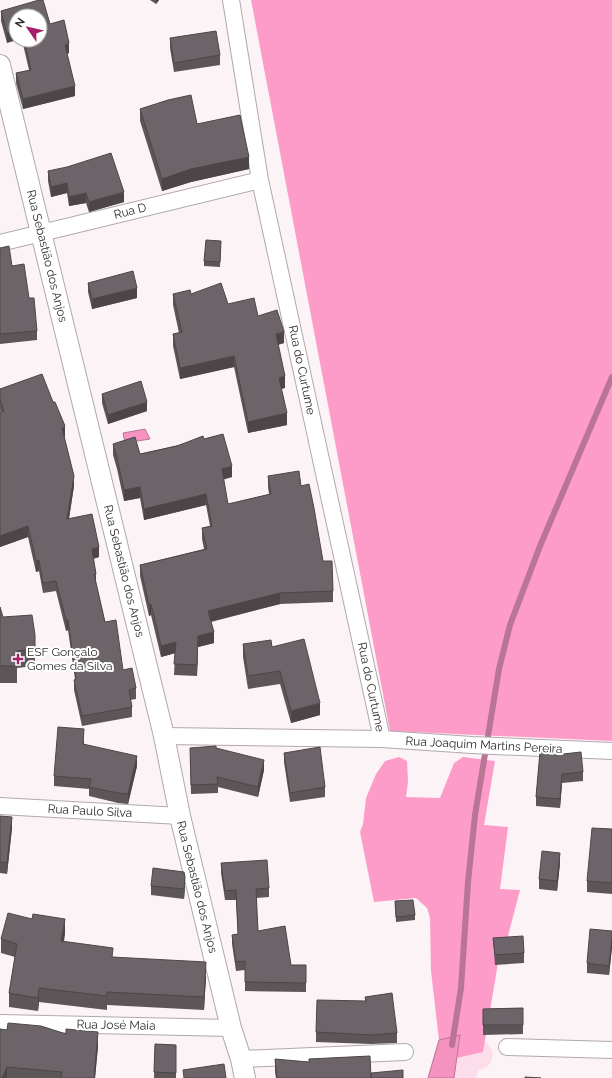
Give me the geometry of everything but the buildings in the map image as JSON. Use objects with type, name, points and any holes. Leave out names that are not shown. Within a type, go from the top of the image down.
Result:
[{"type":"street","name":"Rua do Curtume","points":[[230,0],[260,180],[382,739]]},
{"type":"street","name":"Rua Sebastião dos Anjos","points":[[0,65],[164,736],[180,816],[231,1028],[241,1059],[245,1078]]},
{"type":"street","name":"Rua D","points":[[0,243],[260,180]]},
{"type":"street","name":"Rua Joaquim Martins Pereira","points":[[164,736],[382,739],[472,745],[612,751]]},
{"type":"street","name":"Rua Paulo Silva","points":[[0,806],[180,816]]},
{"type":"street","name":"Rua José Maia","points":[[0,1023],[231,1028]]},
{"type":"street","points":[[507,1047],[612,1050]]},
{"type":"street","points":[[241,1059],[405,1052]]},
{"type":"shaded area","points":[[251,0],[612,0],[612,741],[390,731]]},
{"type":"shaded area","points":[[145,429],[150,439],[125,443],[123,433]]},
{"type":"shaded area","points":[[399,757],[407,761],[408,782],[406,797],[440,798],[454,763],[463,757],[495,761],[484,825],[508,827],[500,889],[520,890],[508,936],[498,963],[483,1052],[457,1058],[460,1036],[439,1040],[431,971],[430,918],[427,908],[416,898],[374,902],[360,832],[363,824],[366,798],[376,774],[385,761]]},
{"type":"shaded area","points":[[460,1035],[454,1078],[428,1078],[439,1040]]},
{"type":"shaded area","points":[[484,1041],[489,1045],[493,1053],[491,1062],[487,1067],[478,1071],[476,1078],[454,1078],[457,1058],[483,1052]]},
{"type":"waterway","points":[[452,1045],[461,988],[468,882],[475,815],[499,669],[510,625],[540,546],[612,377]]},
{"type":"place","name":"ESF Gonçalo Gomes da Silva","points":[[18,659]]}]
